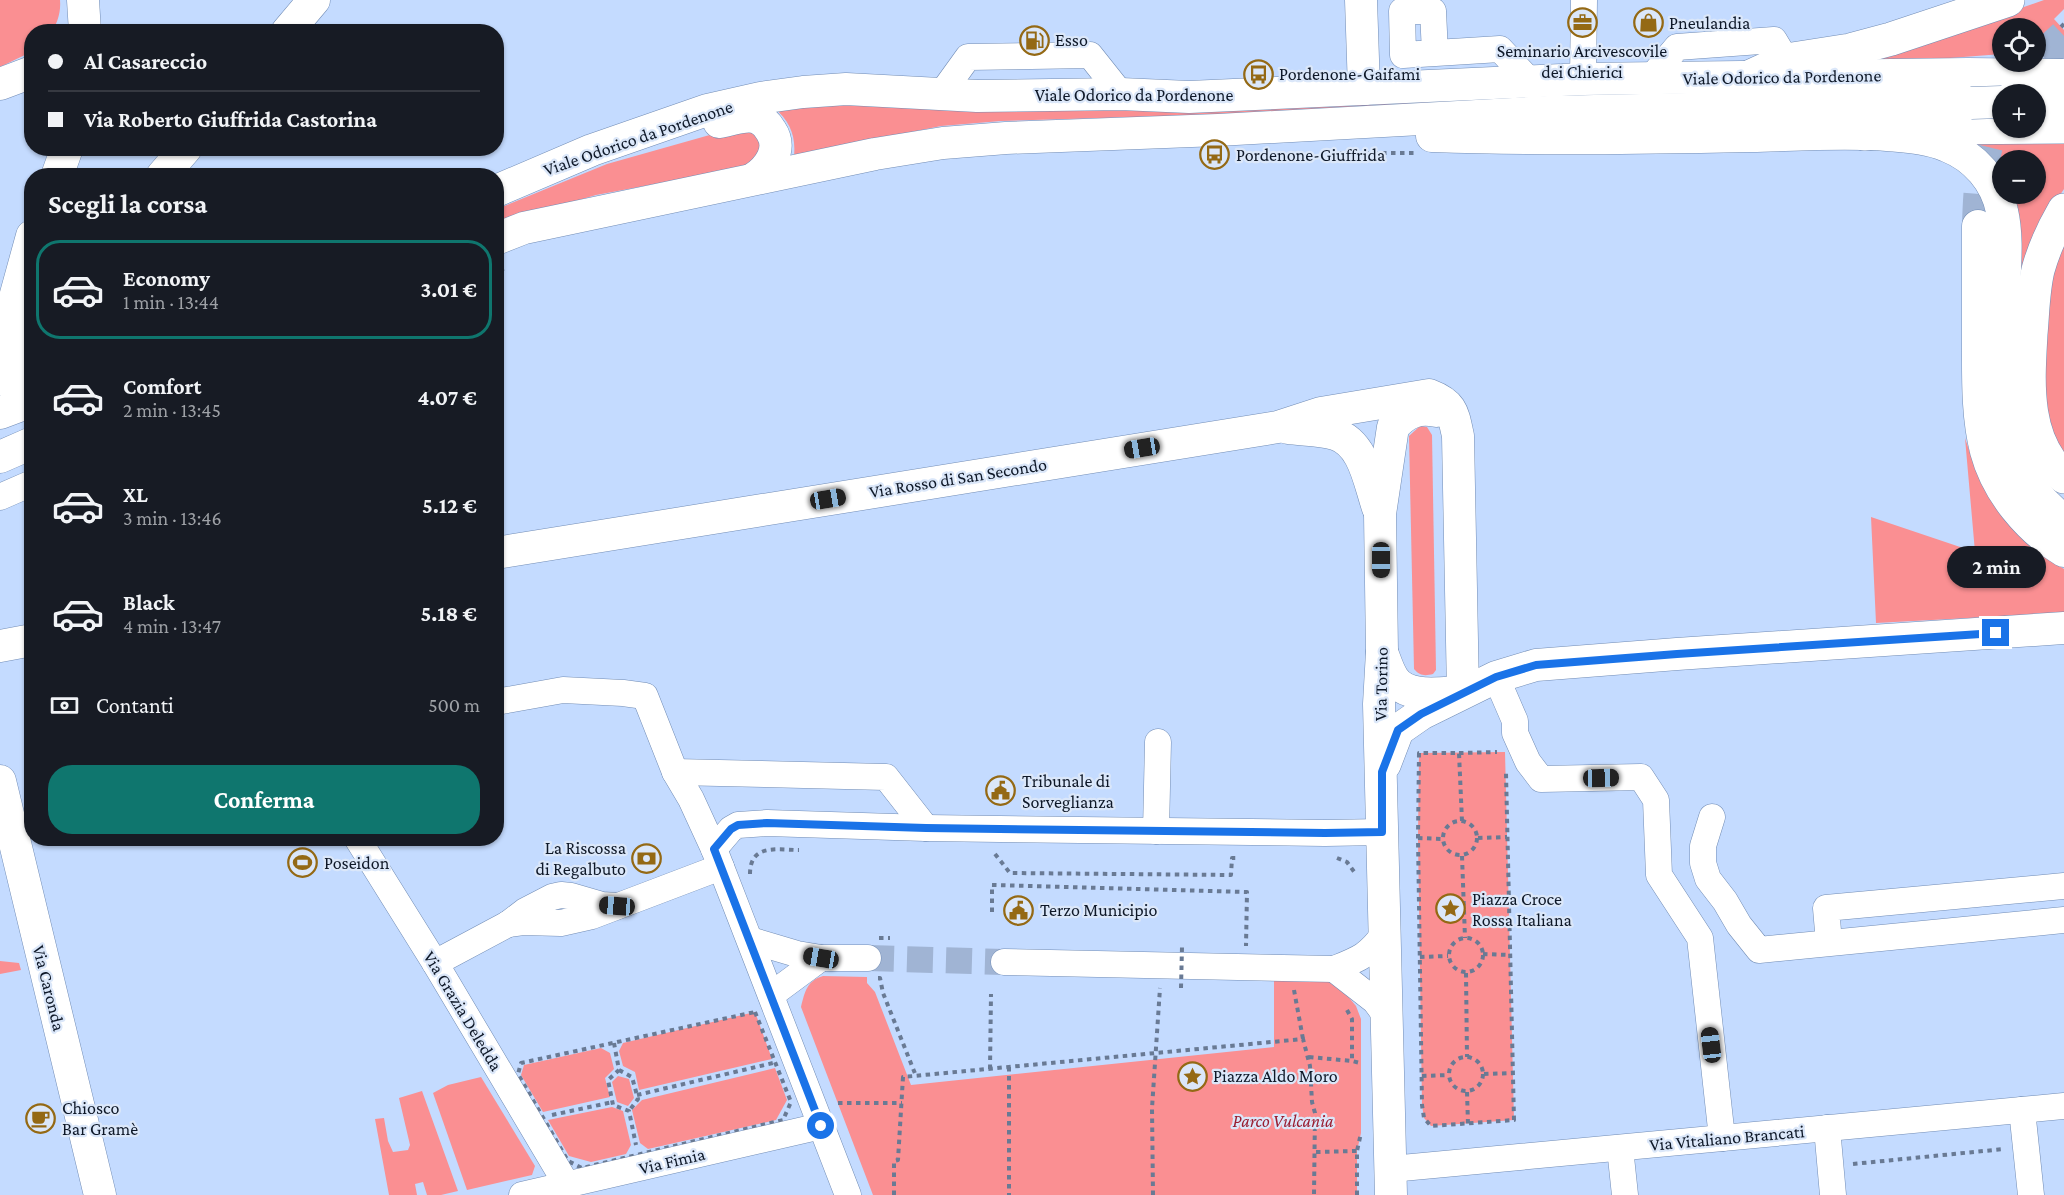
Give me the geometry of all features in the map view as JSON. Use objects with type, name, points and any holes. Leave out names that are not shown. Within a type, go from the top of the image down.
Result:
[{"type":"highway","points":[[1752,76],[1786,60],[1850,50],[1891,39],[2008,0]]},
{"type":"highway","points":[[1864,134],[1928,128],[2064,127]]},
{"type":"highway","points":[[2064,210],[2044,250],[2034,291],[2029,380],[2033,422],[2038,442],[2045,456],[2064,477]]},
{"type":"main road","points":[[294,24],[314,0]]},
{"type":"main road","points":[[1361,0],[1364,89]]},
{"type":"main road","points":[[1970,88],[2064,64]]},
{"type":"main road","points":[[1970,88],[2064,75]]},
{"type":"main road","points":[[0,86],[24,76]]},
{"type":"main road","name":"Viale Odorico da Pordenone","points":[[504,188],[592,150],[707,110],[760,98],[846,89],[977,96],[1121,94],[1189,97],[1529,80],[1752,76],[1970,88]]},
{"type":"main road","points":[[0,86],[24,87]]},
{"type":"main road","points":[[1970,88],[1992,98]]},
{"type":"main road","name":"Viale Odorico da Pordenone","points":[[504,236],[524,228],[753,179],[905,148],[943,143],[1970,88]]},
{"type":"main road","points":[[2046,101],[2064,100]]},
{"type":"main road","points":[[592,150],[740,118],[756,117],[766,124],[774,136],[776,147],[773,159],[764,172],[753,179]]},
{"type":"main road","points":[[1218,130],[1562,140],[1864,134],[1914,137],[1960,151],[1972,160],[1996,190],[2002,211],[2005,231],[2003,368],[2005,421],[2018,465],[2029,485],[2064,520]]},
{"type":"main road","points":[[169,168],[179,156]]},
{"type":"main road","points":[[1977,226],[1978,380],[1986,453],[2010,501],[2040,534],[2064,551]]},
{"type":"main road","points":[[1,351],[24,280]]},
{"type":"main road","points":[[1,351],[24,329]]},
{"type":"main road","points":[[24,348],[12,373],[13,385],[17,392],[24,396]]},
{"type":"main road","points":[[1278,427],[1321,413],[1429,395],[1450,413],[1459,453],[1463,692]]},
{"type":"main road","points":[[0,413],[24,404]]},
{"type":"main road","name":"Via Torino","points":[[1391,1182],[1384,934],[1395,830],[1382,772],[1379,704],[1382,652],[1380,514],[1393,427],[1401,418],[1414,411],[1426,409],[1446,415],[1450,413]]},
{"type":"main road","points":[[1278,427],[1336,435],[1350,442],[1360,454],[1380,514]]},
{"type":"main road","name":"Via Rosso di San Secondo","points":[[504,552],[1278,427]]},
{"type":"main road","points":[[0,457],[24,446]]},
{"type":"main road","points":[[1382,772],[1398,730],[1421,714],[1496,677],[1536,665],[2064,628]]},
{"type":"main road","points":[[0,646],[24,642]]},
{"type":"main road","points":[[1382,652],[1394,680],[1408,690],[1423,693],[1463,692]]},
{"type":"main road","name":"Via Caronda","points":[[0,781],[100,1195]]},
{"type":"street","points":[[1583,79],[1584,0]]},
{"type":"street","points":[[1650,79],[1677,47],[1774,40],[1786,60]]},
{"type":"street","points":[[1435,53],[1500,49],[1529,80]]},
{"type":"street","points":[[0,497],[24,486]]},
{"type":"street","points":[[1496,677],[1515,721],[1515,733],[1528,762],[1541,779],[1641,777],[1656,800],[1659,875],[1700,938],[1722,1138]]},
{"type":"street","points":[[504,701],[562,690],[645,696],[675,772],[691,799],[717,858],[771,995],[832,1120],[848,1195]]},
{"type":"street","points":[[1156,831],[1158,742]]},
{"type":"street","points":[[675,772],[886,777],[926,828]]},
{"type":"street","points":[[1712,817],[1703,846],[1703,863],[1708,879],[1759,950],[2064,920]]},
{"type":"street","points":[[435,963],[508,924],[568,922],[617,906],[717,858],[731,829],[738,825],[767,823],[1156,831],[1395,830]]},
{"type":"street","name":"Via Grazia Deledda","points":[[362,846],[435,963],[567,1185]]},
{"type":"street","points":[[1828,931],[1826,908],[2064,886]]},
{"type":"street","points":[[1749,938],[2064,908]]},
{"type":"street","points":[[1004,962],[1334,969],[1357,960],[1371,951],[1384,934]]},
{"type":"street","points":[[750,940],[774,948],[871,968]]},
{"type":"street","points":[[771,995],[821,958]]},
{"type":"street","points":[[1334,969],[1375,1001],[1386,1016]]},
{"type":"street","name":"Via Vitaliano Brancati","points":[[1391,1182],[1620,1148],[2064,1106]]},
{"type":"street","points":[[2022,1110],[2031,1195]]},
{"type":"street","name":"Via Fimia","points":[[522,1195],[832,1120]]},
{"type":"street","points":[[1827,1128],[1833,1195]]},
{"type":"street","points":[[1620,1148],[1625,1195]]},
{"type":"path","points":[[1334,153],[1418,153]]},
{"type":"path","points":[[1505,752],[1419,753],[1422,1076],[1424,1118],[1431,1126],[1514,1120],[1506,763]]},
{"type":"path","points":[[1459,753],[1462,821]]},
{"type":"path","points":[[1462,821],[1471,824],[1478,838],[1475,848],[1462,856],[1451,854],[1443,839],[1450,824],[1462,821]]},
{"type":"path","points":[[1395,830],[1418,828]]},
{"type":"path","points":[[1478,838],[1508,837]]},
{"type":"path","points":[[1418,838],[1443,839]]},
{"type":"path","points":[[750,877],[750,865],[759,852],[800,850]]},
{"type":"path","points":[[985,854],[997,854],[1010,873],[1231,875],[1232,858],[1243,858]]},
{"type":"path","points":[[1462,856],[1465,938]]},
{"type":"path","points":[[1332,858],[1347,862],[1356,874]]},
{"type":"path","points":[[992,912],[992,885],[1247,892],[1245,949],[1251,949]]},
{"type":"path","points":[[1465,938],[1475,941],[1483,954],[1483,960],[1476,969],[1466,973],[1456,970],[1448,956],[1451,946],[1465,938]]},
{"type":"path","points":[[1181,988],[1182,947]]},
{"type":"path","points":[[1483,954],[1510,955]]},
{"type":"path","points":[[1420,957],[1448,956]]},
{"type":"path","points":[[871,968],[880,978],[883,993],[916,1076]]},
{"type":"path","points":[[1466,973],[1467,1057]]},
{"type":"path","points":[[1293,986],[1303,1039],[1309,1057],[1312,1102],[1315,1113],[1314,1195]]},
{"type":"path","points":[[1153,1195],[1152,1108],[1160,988],[1193,988]]},
{"type":"path","points":[[990,1069],[991,994]]},
{"type":"path","points":[[1342,1004],[1352,1019],[1352,1061]]},
{"type":"path","points":[[755,1012],[791,1102],[783,1120],[582,1168],[568,1161],[518,1074],[521,1063],[614,1043],[755,1012]]},
{"type":"path","points":[[894,1195],[894,1161],[898,1160],[903,1077],[1303,1039]]},
{"type":"path","points":[[614,1043],[619,1070]]},
{"type":"path","points":[[1309,1057],[1360,1061],[1360,1072]]},
{"type":"path","points":[[1467,1057],[1477,1060],[1484,1074],[1478,1088],[1467,1092],[1457,1089],[1449,1075],[1452,1064],[1456,1060],[1467,1057]]},
{"type":"path","points":[[637,1095],[776,1062]]},
{"type":"path","points":[[1009,1067],[1009,1195]]},
{"type":"path","points":[[619,1070],[632,1077],[638,1099],[629,1111],[638,1155]]},
{"type":"path","points":[[619,1070],[608,1080],[613,1101],[614,1105],[629,1111]]},
{"type":"path","points":[[1484,1074],[1513,1073]]},
{"type":"path","points":[[1422,1076],[1449,1075]]},
{"type":"path","points":[[832,1120],[838,1103],[834,1092]]},
{"type":"path","points":[[1467,1092],[1468,1124]]},
{"type":"path","points":[[543,1117],[613,1101]]},
{"type":"path","points":[[838,1103],[902,1103]]},
{"type":"path","points":[[1357,1195],[1357,1151],[1361,1124]]},
{"type":"path","points":[[1851,1165],[2008,1149]]},
{"type":"path","points":[[1316,1152],[1357,1151]]},
{"type":"green space","points":[[0,0],[60,0],[56,24],[24,24],[24,55],[0,67]]},
{"type":"green space","points":[[2044,0],[2064,0],[2064,9],[2054,19],[2064,30],[2064,50],[2046,51],[2046,18],[1992,18]]},
{"type":"green space","points":[[1992,18],[1992,55],[1937,59],[1871,60]]},
{"type":"green space","points":[[1533,96],[1533,101],[1275,113],[1001,121],[941,126],[794,156],[791,129],[774,108],[792,105]]},
{"type":"green space","points":[[738,127],[764,137],[758,162],[735,169],[596,195],[504,222],[504,206],[607,164]]},
{"type":"green space","points":[[2064,135],[2064,189],[2054,204],[2025,277],[2017,268],[2011,204],[2046,204],[2046,150],[1992,150],[1992,167],[1969,138],[2046,138],[2046,136]]},
{"type":"green space","points":[[2064,235],[2064,463],[2041,419],[2049,275]]},
{"type":"green space","points":[[1420,426],[1427,427],[1432,435],[1436,670],[1433,674],[1425,675],[1414,669],[1409,436]]},
{"type":"green space","points":[[1965,438],[1976,471],[1989,497],[2046,558],[2064,569],[2064,613],[1876,623],[1871,517],[1975,552]]},
{"type":"green space","points":[[1505,752],[1514,1120],[1431,1126],[1424,1118],[1422,1105],[1419,753]]},
{"type":"green space","points":[[0,961],[19,963],[21,970],[0,974]]},
{"type":"green space","name":"Parco Vulcania","points":[[823,976],[867,977],[867,983],[875,992],[911,1085],[1274,1047],[1274,979],[1328,981],[1346,994],[1356,1006],[1361,1019],[1361,1133],[1357,1151],[1357,1195],[873,1195],[801,1007],[808,987],[813,981]]},
{"type":"green space","points":[[755,1012],[772,1059],[639,1090],[635,1072],[623,1066],[619,1051],[623,1043]]},
{"type":"green space","points":[[601,1048],[610,1053],[614,1069],[605,1078],[610,1097],[543,1112],[521,1075],[524,1065]]},
{"type":"green space","points":[[775,1068],[787,1100],[776,1120],[648,1149],[640,1143],[632,1110],[642,1100]]},
{"type":"green space","points":[[618,1076],[629,1079],[634,1098],[628,1106],[617,1102],[612,1082]]},
{"type":"green space","points":[[481,1077],[535,1166],[532,1175],[467,1190],[433,1093],[448,1085]]},
{"type":"green space","points":[[422,1091],[458,1191],[427,1195],[423,1182],[415,1184],[417,1195],[389,1195],[375,1119],[384,1118],[388,1141],[393,1152],[408,1150],[410,1145],[399,1098]]},
{"type":"green space","points":[[612,1107],[623,1111],[631,1145],[626,1154],[591,1162],[569,1156],[548,1120]]},
{"type":"tunnel","points":[[2018,84],[2040,58],[2064,36]]},
{"type":"tunnel","points":[[1978,226],[1983,165],[1992,129]]},
{"type":"tunnel","points":[[868,958],[1004,962]]},
{"type":"place","name":"Seminario Arcivescovile dei Chierici","points":[[1582,22]]},
{"type":"place","name":"Pneulandia","points":[[1648,23]]},
{"type":"place","name":"Esso","points":[[1034,40]]},
{"type":"place","name":"Pordenone-Gaifami","points":[[1258,74]]},
{"type":"place","name":"Pordenone-Giuffrida","points":[[1215,155]]},
{"type":"place","name":"Tribunale di Sorveglianza","points":[[1001,791]]},
{"type":"place","name":"La Riscossa di Regalbuto","points":[[647,858]]},
{"type":"place","name":"Poseidon","points":[[303,863]]},
{"type":"place","name":"Piazza Croce Rossa Italiana","points":[[1451,909]]},
{"type":"place","name":"Terzo Municipio","points":[[1019,910]]},
{"type":"place","name":"Piazza Aldo Moro","points":[[1192,1076]]},
{"type":"place","name":"Chiosco Bar Gramè","points":[[41,1118]]},
{"type":"route","points":[[821,1126],[714,849],[731,829],[738,825],[767,823],[926,828],[1382,832],[1382,772],[1398,730],[1421,714],[1496,677],[1536,665],[1996,633]]}]
